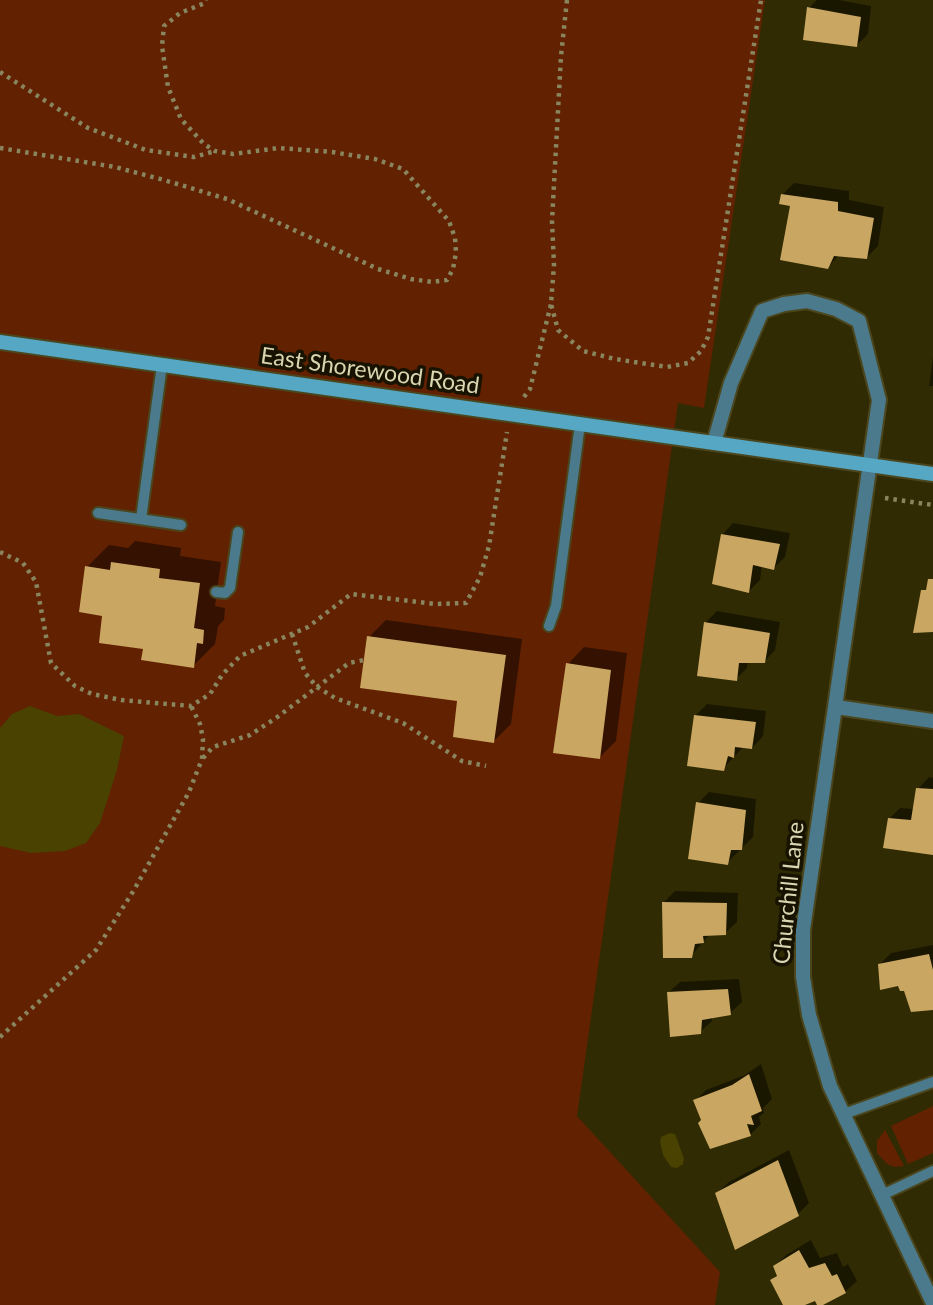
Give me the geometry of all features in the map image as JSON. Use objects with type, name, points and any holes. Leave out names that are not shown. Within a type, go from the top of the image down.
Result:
[{"type":"main road","name":"East Shorewood Road","points":[[0,342],[933,474]]},
{"type":"street","name":"Churchill Lane","points":[[714,443],[731,383],[762,311],[807,301],[836,309],[859,321],[879,400],[803,930],[803,976],[808,1015],[830,1086],[933,1303]]},
{"type":"street","points":[[836,706],[933,721]]},
{"type":"lane","points":[[141,519],[162,365]]},
{"type":"lane","points":[[549,626],[556,606],[580,424]]},
{"type":"lane","points":[[99,513],[181,524]]},
{"type":"lane","points":[[216,592],[225,593],[230,588],[238,531]]},
{"type":"lane","points":[[844,1114],[933,1082]]},
{"type":"lane","points":[[882,1195],[933,1171]]},
{"type":"path","points":[[206,0],[205,3],[180,13],[164,26],[162,46],[168,87],[181,119],[215,151]]},
{"type":"path","points":[[567,0],[561,56],[552,221],[554,265],[551,304],[558,330],[583,351],[667,367],[688,363],[701,351],[708,337],[761,0]]},
{"type":"path","points":[[0,72],[89,128],[146,150],[194,157],[215,151],[233,154],[279,148],[375,159],[403,169],[449,220],[456,238],[453,268],[447,280],[432,282],[411,279],[379,269],[227,199],[115,167],[0,148]]},
{"type":"path","points":[[867,496],[933,505]]},
{"type":"path","points":[[0,552],[23,564],[36,582],[51,663],[75,686],[92,694],[121,700],[191,706],[210,694],[222,675],[240,656],[308,627],[351,594],[435,604],[466,603],[480,577],[489,546],[497,498]]},
{"type":"path","points":[[292,634],[305,673],[317,687],[335,698],[402,723],[462,761],[486,766]]},
{"type":"path","points":[[202,759],[213,747],[250,735],[308,696],[327,677],[349,663],[364,660]]},
{"type":"path","points":[[0,1037],[96,950],[134,890],[189,792],[202,759],[203,739],[200,724],[191,706]]},
{"type":"shaded area","points":[[0,0],[765,0],[704,408],[678,403],[577,1116],[720,1272],[715,1305],[0,1305]]},
{"type":"shaded area","points":[[30,706],[57,716],[79,714],[124,736],[117,770],[100,823],[86,843],[65,851],[31,853],[0,846],[0,728],[12,714]]},
{"type":"shaded area","points":[[933,1106],[933,1153],[908,1164],[891,1126]]},
{"type":"shaded area","points":[[885,1130],[904,1166],[887,1164],[877,1153],[877,1141]]},
{"type":"shaded area","points":[[675,1134],[684,1159],[683,1164],[677,1168],[671,1167],[663,1155],[660,1142],[661,1137]]},
{"type":"building","points":[[807,7],[861,17],[857,47],[803,40]]},
{"type":"building","points":[[781,194],[838,202],[838,211],[874,218],[867,259],[834,256],[828,269],[780,260],[790,206],[779,204]]},
{"type":"building","points":[[721,534],[780,544],[774,570],[753,565],[749,593],[712,584]]},
{"type":"building","points":[[111,562],[160,569],[159,578],[200,583],[194,628],[204,630],[203,644],[197,643],[194,668],[141,660],[143,649],[99,643],[102,616],[79,612],[85,566],[110,570]]},
{"type":"building","points":[[928,579],[933,579],[933,632],[913,633],[921,590],[926,590]]},
{"type":"building","points":[[704,622],[770,633],[765,663],[739,663],[737,681],[697,676]]},
{"type":"building","points":[[367,636],[506,655],[494,743],[453,737],[457,701],[360,688]]},
{"type":"building","points":[[566,663],[611,670],[600,759],[553,753]]},
{"type":"building","points":[[694,715],[756,722],[752,749],[735,747],[734,758],[728,756],[724,771],[687,766]]},
{"type":"building","points":[[916,788],[933,789],[933,855],[883,848],[888,818],[911,820]]},
{"type":"building","points":[[696,802],[746,810],[742,850],[731,850],[728,865],[688,859]]},
{"type":"building","points":[[662,902],[727,903],[726,935],[703,936],[704,943],[695,944],[692,958],[663,958]]},
{"type":"building","points":[[929,954],[933,970],[933,1010],[911,1012],[904,991],[900,991],[898,986],[880,990],[878,964]]},
{"type":"building","points":[[728,989],[731,1015],[702,1020],[701,1034],[670,1037],[667,992]]},
{"type":"building","points":[[749,1074],[762,1111],[751,1116],[754,1125],[747,1124],[751,1136],[710,1149],[698,1123],[701,1120],[693,1100],[732,1085]]},
{"type":"building","points":[[778,1160],[799,1216],[735,1250],[715,1193]]},
{"type":"building","points":[[799,1250],[809,1268],[825,1263],[832,1276],[837,1274],[846,1293],[823,1305],[817,1305],[815,1301],[805,1305],[783,1305],[770,1280],[777,1276],[773,1266]]}]
